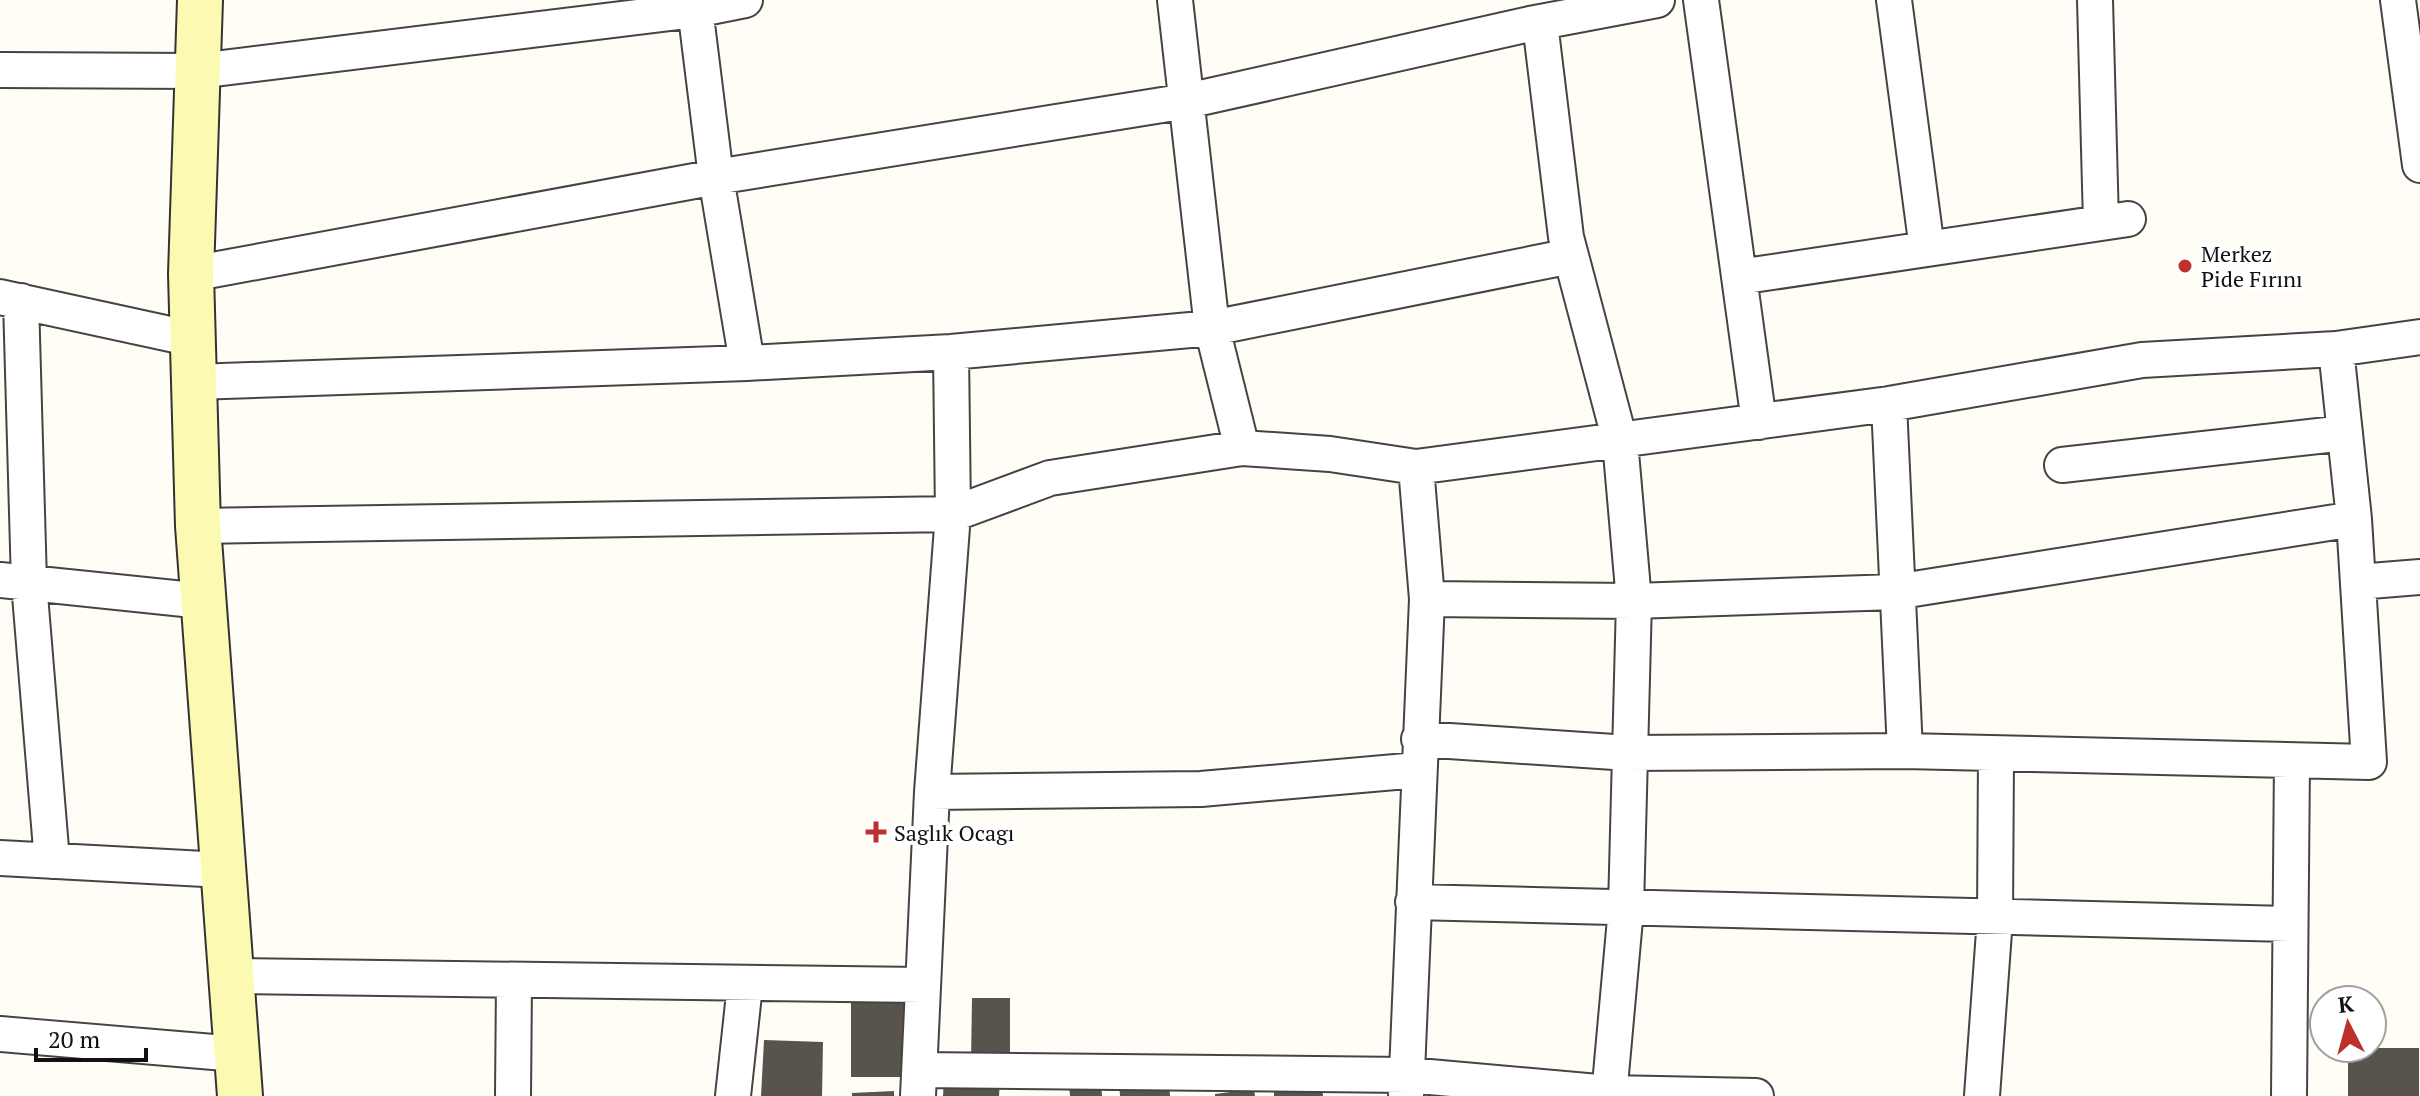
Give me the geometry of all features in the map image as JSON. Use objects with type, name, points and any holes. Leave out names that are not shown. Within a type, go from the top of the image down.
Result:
[{"type":"main road","points":[[200,0],[191,274],[198,526],[238,1075]]},
{"type":"street","points":[[0,70],[198,71],[745,0]]},
{"type":"street","points":[[1175,0],[1212,328],[1242,448]]},
{"type":"street","points":[[191,274],[716,177],[1187,101],[1657,0]]},
{"type":"street","points":[[1701,0],[1759,422]]},
{"type":"street","points":[[1894,0],[1927,249]]},
{"type":"street","points":[[1739,277],[2114,221],[2095,0]]},
{"type":"street","points":[[2398,0],[2413,63],[2420,165]]},
{"type":"street","points":[[695,5],[716,177],[747,363]]},
{"type":"street","points":[[1540,23],[1571,256],[1620,441],[1634,601],[1626,908],[1609,1094]]},
{"type":"street","points":[[194,382],[747,363],[951,352],[1212,328],[1571,256]]},
{"type":"street","points":[[52,861],[14,582],[10,299],[193,339]]},
{"type":"street","points":[[198,526],[953,514],[1050,478],[1242,448],[1330,454],[1416,467],[1889,404],[2142,360],[2336,349],[2420,337]]},
{"type":"street","points":[[932,792],[1201,789],[1418,754],[1905,751],[2369,762],[2354,519],[2336,349]]},
{"type":"street","points":[[951,352],[953,514],[932,792],[919,1083],[1406,1085],[1609,1094],[1756,1096]]},
{"type":"street","points":[[1889,404],[1895,592],[1905,751]]},
{"type":"street","points":[[2062,465],[2345,433]]},
{"type":"street","points":[[1406,1085],[1427,599],[1416,467]]},
{"type":"street","points":[[1427,599],[1634,601],[1895,592],[2354,519]]},
{"type":"street","points":[[2358,582],[2420,577]]},
{"type":"street","points":[[14,582],[203,601]]},
{"type":"street","points":[[1982,1096],[1995,918],[1996,755]]},
{"type":"street","points":[[2289,1096],[2292,761]]},
{"type":"street","points":[[0,858],[223,870]]},
{"type":"street","points":[[1413,902],[2290,924]]},
{"type":"street","points":[[230,976],[922,985]]},
{"type":"street","points":[[513,1096],[514,982]]},
{"type":"street","points":[[733,1096],[745,985]]},
{"type":"street","points":[[0,1034],[238,1075]]},
{"type":"building","points":[[972,998],[1010,998],[1010,1062],[971,1062]]},
{"type":"building","points":[[851,1003],[909,1003],[909,1077],[851,1077]]},
{"type":"building","points":[[764,1040],[823,1042],[822,1096],[761,1096]]},
{"type":"building","points":[[2388,1048],[2419,1048],[2419,1096],[2348,1096],[2348,1064],[2388,1064]]},
{"type":"building","points":[[944,1077],[1000,1080],[999,1096],[943,1096]]},
{"type":"building","points":[[1169,1079],[1170,1096],[1120,1096],[1119,1082]]},
{"type":"building","points":[[1101,1082],[1102,1096],[1070,1096],[1069,1084]]},
{"type":"building","points":[[1322,1082],[1323,1096],[1274,1096],[1274,1085]]},
{"type":"building","points":[[1254,1089],[1255,1096],[1215,1096],[1215,1094]]},
{"type":"building","points":[[894,1091],[894,1096],[852,1096],[852,1093]]},
{"type":"place","name":"Merkez Pide Fırını","points":[[2185,266]]},
{"type":"place","name":"Saglık Ocagı","points":[[876,832]]}]
